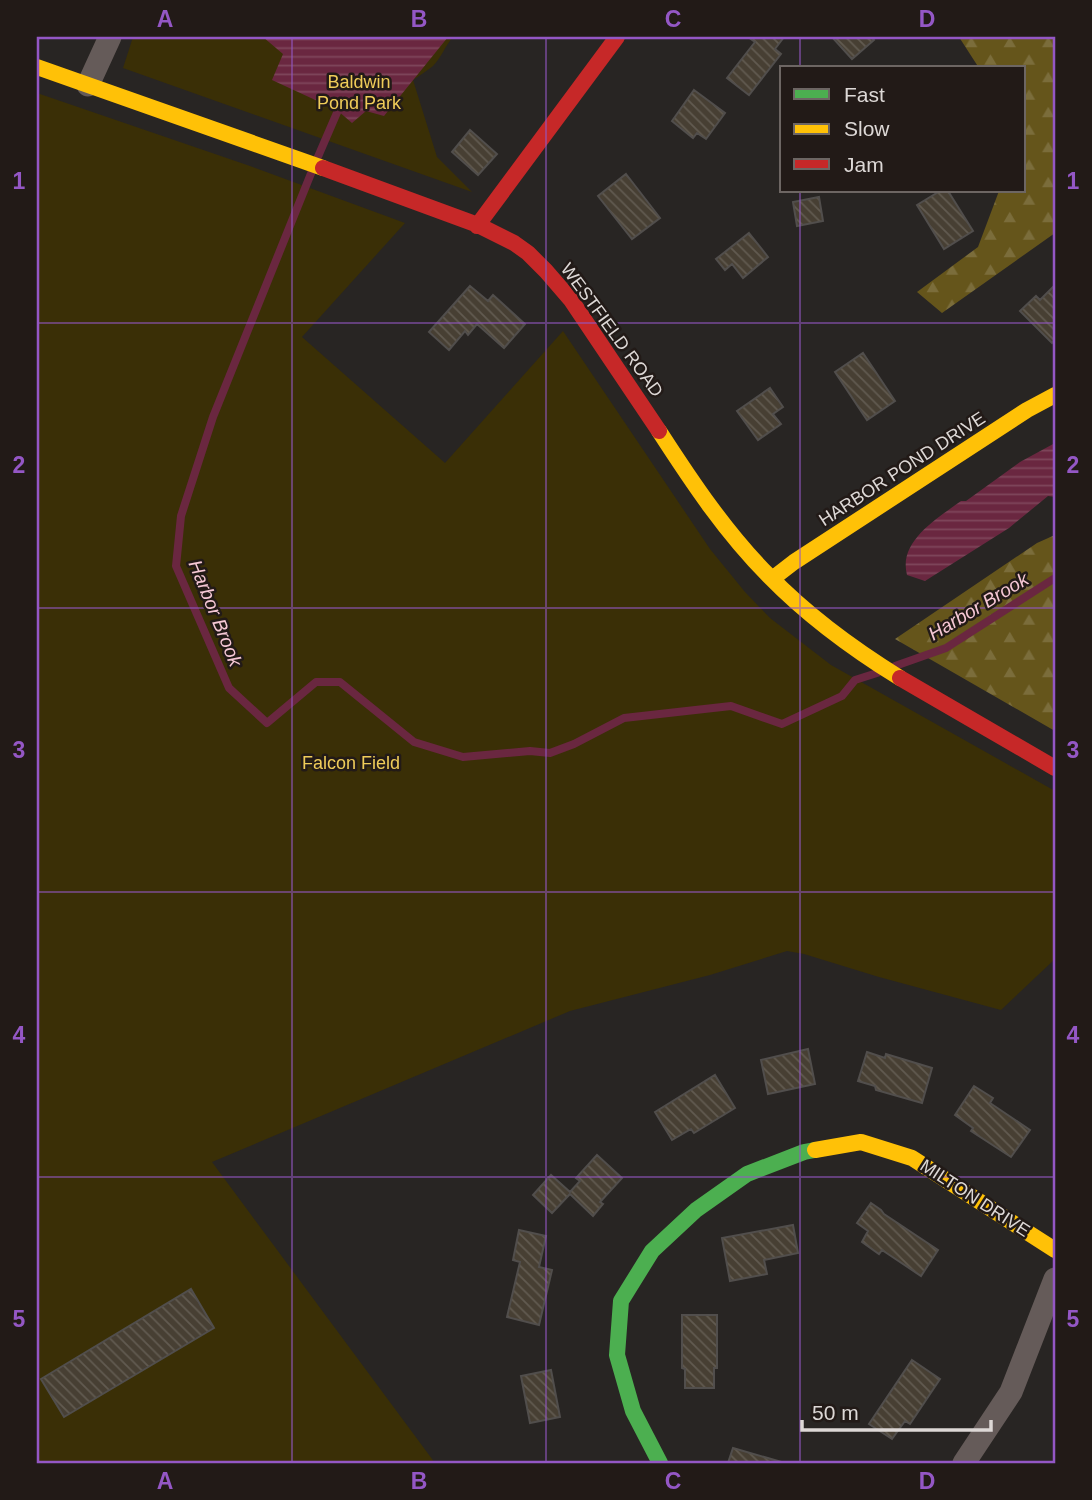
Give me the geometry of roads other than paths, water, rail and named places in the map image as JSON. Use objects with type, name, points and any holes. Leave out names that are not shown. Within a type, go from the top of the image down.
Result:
[{"type":"street","points":[[88,85],[110,37]]},
{"type":"street","points":[[477,226],[617,37]]},
{"type":"street","name":"WESTFIELD ROAD","points":[[37,67],[307,162],[477,226],[512,242],[528,253],[558,284],[609,353],[733,536],[772,579],[805,611],[856,651],[1055,768]]},
{"type":"street","name":"HARBOR POND DRIVE","points":[[772,579],[1015,418],[1055,396]]},
{"type":"street","name":"MILTON DRIVE","points":[[660,1463],[633,1411],[617,1355],[621,1301],[652,1251],[696,1210],[747,1174],[804,1152],[861,1142],[912,1158],[1055,1250]]},
{"type":"street","points":[[964,1463],[1011,1392],[1055,1279]]},
{"type":"waterway","name":"Harbor Brook","points":[[317,159],[342,101]]},
{"type":"waterway","name":"Harbor Brook","points":[[312,171],[213,417],[181,516],[176,566],[229,688],[267,723],[316,682],[340,682],[414,742],[463,757],[530,751],[550,753],[574,744],[624,718],[731,706],[782,724],[842,696],[855,680],[877,673]]},
{"type":"waterway","name":"Harbor Brook","points":[[895,666],[946,648],[1055,578]]},
{"type":"park label","name":"Baldwin Pond Park","points":[[359,92]]},
{"type":"park label","name":"Falcon Field","points":[[351,763]]}]
